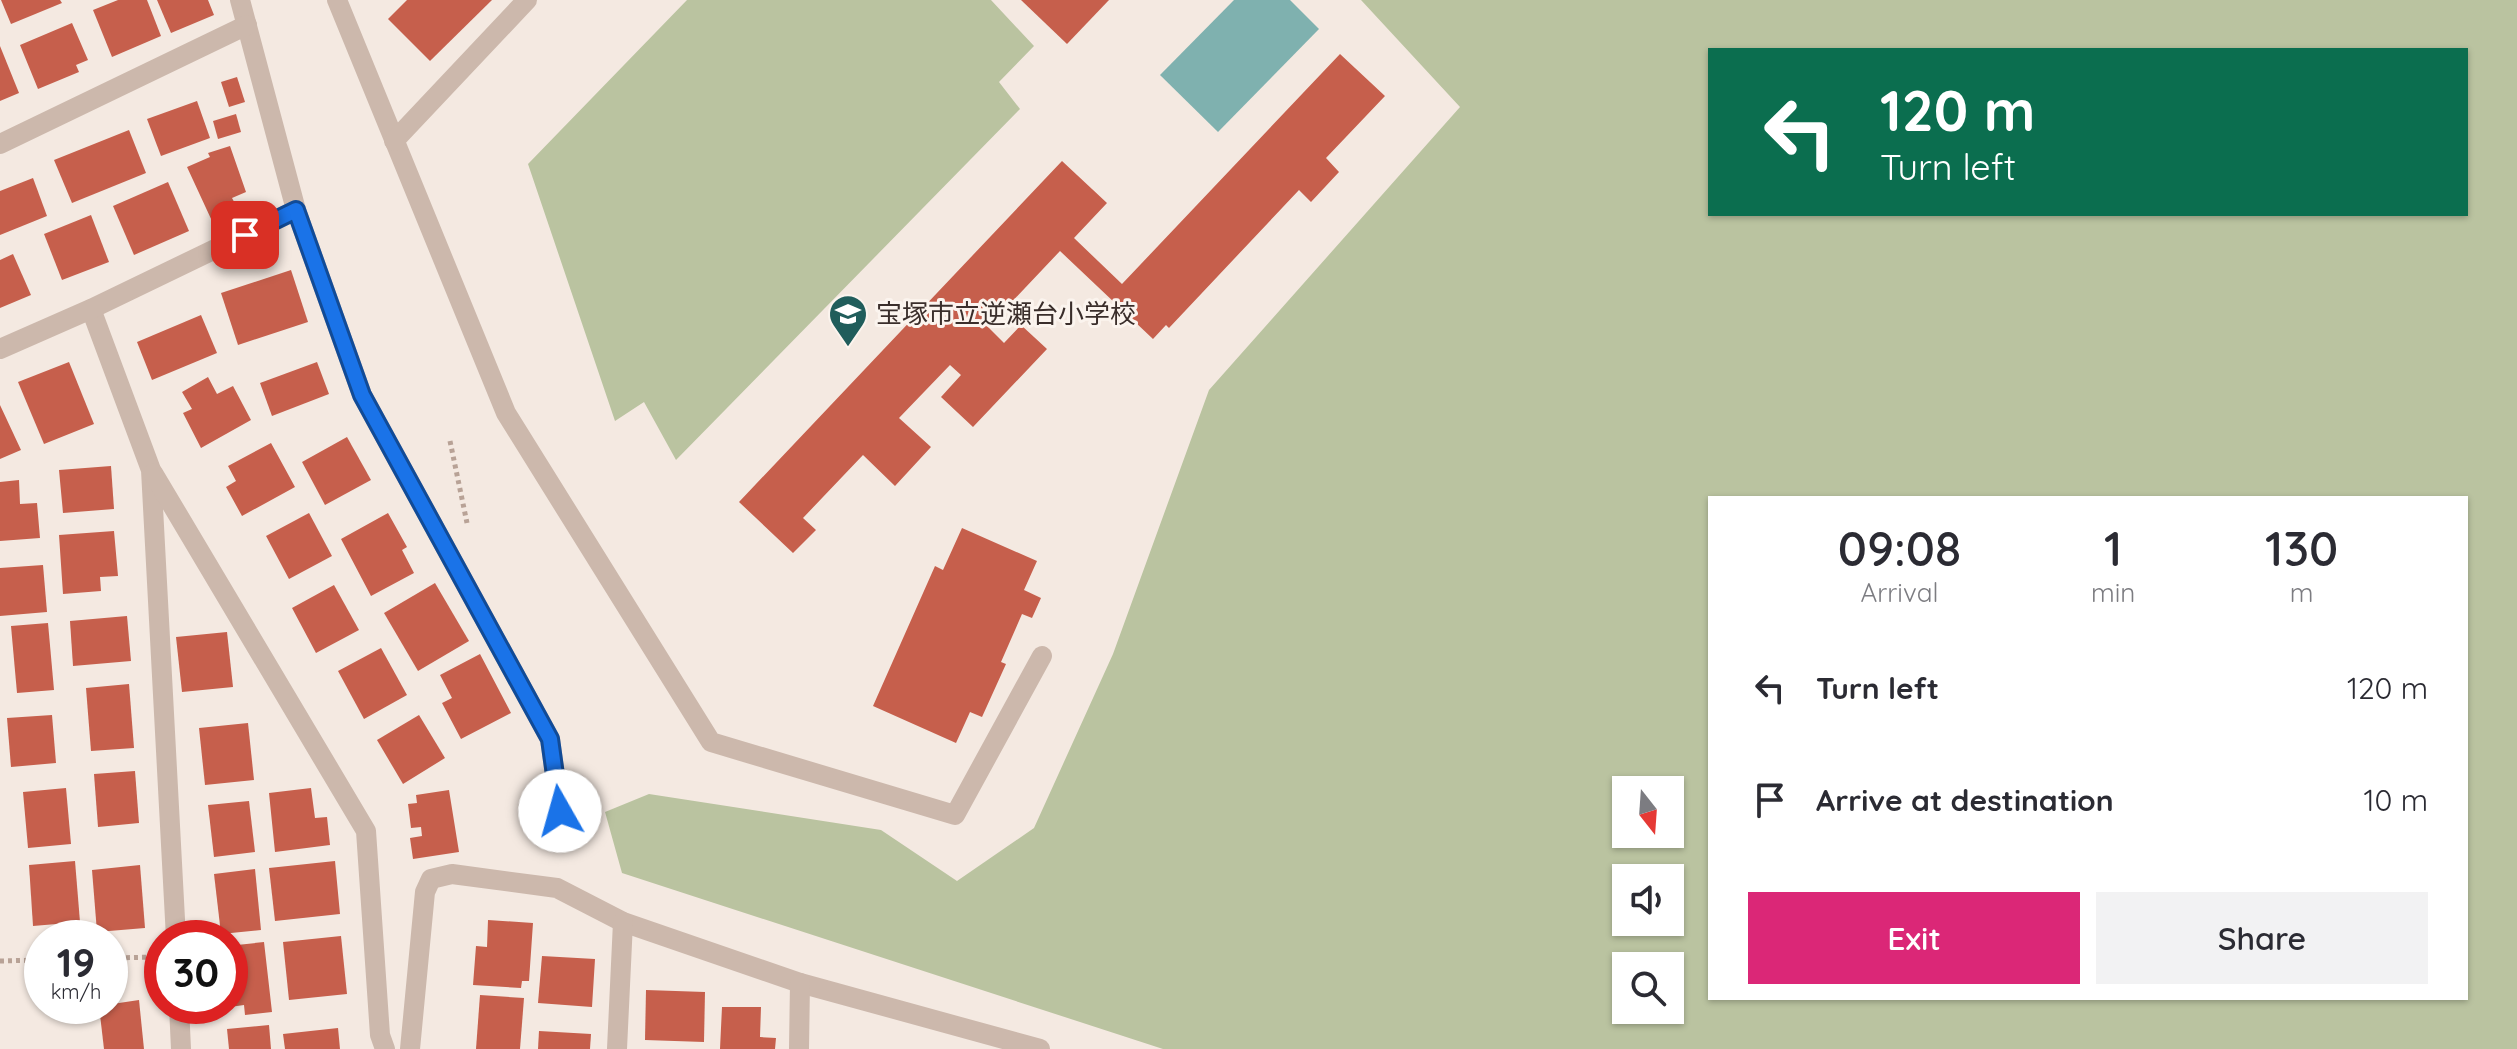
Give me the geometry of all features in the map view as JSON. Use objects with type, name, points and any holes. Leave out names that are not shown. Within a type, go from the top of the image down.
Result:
[{"type":"street","points":[[240,0],[296,210],[362,395],[550,739],[560,811],[557,830]]},
{"type":"street","points":[[337,0],[506,413],[602,562],[711,742],[955,815],[1042,656]]},
{"type":"street","points":[[394,141],[527,0]]},
{"type":"street","points":[[0,144],[247,25]]},
{"type":"street","points":[[0,349],[91,309],[296,210]]},
{"type":"street","points":[[91,309],[151,470],[366,831],[380,1035],[385,1049]]},
{"type":"street","points":[[151,470],[175,920]]},
{"type":"street","points":[[410,1049],[425,892],[431,879],[452,874],[557,888],[623,922],[800,983],[1040,1049]]},
{"type":"street","points":[[617,1049],[623,922]]},
{"type":"street","points":[[799,1049],[800,983]]},
{"type":"street","points":[[180,1024],[181,1049]]},
{"type":"path","points":[[450,441],[467,526]]},
{"type":"path","points":[[0,961],[24,960]]},
{"type":"green space","points":[[687,0],[991,0],[1034,46],[999,82],[1020,109],[676,460],[644,402],[615,421],[528,164]]},
{"type":"green space","points":[[1361,0],[2517,0],[2517,1049],[1163,1049],[622,873],[605,812],[649,794],[881,830],[957,881],[1034,828],[1113,654],[1209,390],[1460,107]]},
{"type":"water","points":[[1234,0],[1290,0],[1319,29],[1218,132],[1160,75]]},
{"type":"building","points":[[1,0],[60,0],[62,3],[11,24]]},
{"type":"building","points":[[118,0],[147,0],[161,36],[112,57],[93,10]]},
{"type":"building","points":[[157,0],[208,0],[214,15],[171,33]]},
{"type":"building","points":[[407,0],[492,0],[430,61],[388,19]]},
{"type":"building","points":[[1021,0],[1109,0],[1067,44]]},
{"type":"building","points":[[72,23],[88,60],[76,65],[79,72],[38,89],[20,45]]},
{"type":"building","points":[[0,46],[19,93],[0,101]]},
{"type":"building","points":[[1340,54],[1385,96],[1326,158],[1339,172],[1311,202],[1299,190],[1169,328],[1166,325],[1153,339],[1060,251],[988,327],[1004,343],[1021,325],[1047,349],[973,427],[941,397],[961,375],[950,365],[899,418],[931,447],[895,486],[863,455],[803,518],[816,530],[793,553],[739,502],[1062,161],[1107,203],[1074,238],[1122,284]]},
{"type":"building","points":[[237,77],[245,102],[229,107],[221,82]]},
{"type":"building","points":[[197,101],[210,138],[161,156],[147,119]]},
{"type":"building","points":[[236,114],[241,132],[218,139],[213,121]]},
{"type":"building","points":[[129,130],[146,173],[72,203],[54,160]]},
{"type":"building","points":[[230,146],[246,192],[232,198],[238,209],[212,221],[187,167],[210,157],[208,153]]},
{"type":"building","points":[[33,178],[47,216],[0,235],[0,191]]},
{"type":"building","points":[[168,182],[189,231],[134,255],[113,206]]},
{"type":"building","points":[[91,215],[109,262],[62,280],[44,234]]},
{"type":"building","points":[[13,254],[31,295],[0,308],[0,260]]},
{"type":"building","points":[[291,270],[308,322],[238,345],[221,293]]},
{"type":"building","points":[[201,315],[217,353],[152,380],[137,342]]},
{"type":"building","points":[[69,362],[94,424],[44,444],[18,382]]},
{"type":"building","points":[[317,362],[329,394],[272,416],[260,383]]},
{"type":"building","points":[[208,377],[217,394],[233,386],[251,420],[201,448],[183,413],[192,409],[182,392]]},
{"type":"building","points":[[0,405],[21,450],[0,459]]},
{"type":"building","points":[[347,437],[371,480],[325,505],[302,462]]},
{"type":"building","points":[[271,443],[295,487],[242,516],[226,487],[236,481],[228,466]]},
{"type":"building","points":[[111,466],[114,509],[63,513],[59,470]]},
{"type":"building","points":[[19,480],[20,504],[37,503],[40,538],[0,541],[0,482]]},
{"type":"building","points":[[309,513],[332,556],[289,579],[266,536]]},
{"type":"building","points":[[388,513],[407,547],[402,550],[414,573],[371,596],[341,539]]},
{"type":"building","points":[[962,528],[1037,561],[1024,590],[1041,598],[1032,618],[1022,614],[1001,662],[1006,664],[982,717],[970,712],[956,743],[873,706],[935,566],[943,570]]},
{"type":"building","points":[[114,531],[118,576],[100,577],[101,591],[63,594],[59,535]]},
{"type":"building","points":[[43,565],[47,612],[0,616],[0,568]]},
{"type":"building","points":[[435,583],[469,641],[418,671],[384,613]]},
{"type":"building","points":[[334,585],[359,630],[316,653],[292,608]]},
{"type":"building","points":[[127,616],[131,661],[73,666],[70,621]]},
{"type":"building","points":[[48,623],[54,690],[17,693],[11,626]]},
{"type":"building","points":[[227,632],[233,687],[182,692],[176,637]]},
{"type":"building","points":[[381,648],[407,695],[364,719],[338,671]]},
{"type":"building","points":[[480,654],[511,713],[461,739],[442,703],[452,698],[440,675]]},
{"type":"building","points":[[129,684],[134,748],[91,751],[86,688]]},
{"type":"building","points":[[52,715],[56,763],[11,767],[7,718]]},
{"type":"building","points":[[419,715],[445,758],[403,784],[377,740]]},
{"type":"building","points":[[248,723],[254,780],[205,785],[199,728]]},
{"type":"building","points":[[135,771],[139,823],[98,827],[94,774]]},
{"type":"building","points":[[66,788],[71,844],[28,848],[23,792]]},
{"type":"building","points":[[311,788],[315,818],[327,817],[330,845],[275,852],[269,793]]},
{"type":"building","points":[[449,790],[459,852],[413,859],[410,838],[422,836],[421,827],[411,828],[408,804],[417,803],[416,795]]},
{"type":"building","points":[[249,801],[255,852],[214,857],[208,805]]},
{"type":"building","points":[[75,861],[80,920],[33,920],[29,865]]},
{"type":"building","points":[[335,861],[340,914],[275,921],[269,868]]},
{"type":"building","points":[[140,865],[144,928],[128,929],[128,920],[96,920],[92,870]]},
{"type":"building","points":[[255,869],[261,930],[248,931],[248,920],[219,920],[214,874]]},
{"type":"building","points":[[488,920],[533,923],[529,981],[522,981],[521,988],[473,985],[476,946],[487,947]]},
{"type":"building","points":[[341,936],[347,994],[289,1000],[283,942]]},
{"type":"building","points":[[264,942],[272,1012],[248,1015],[248,944]]},
{"type":"building","points":[[542,956],[595,959],[592,1007],[538,1003]]},
{"type":"building","points":[[646,990],[705,992],[704,1042],[645,1040]]},
{"type":"building","points":[[480,995],[524,998],[520,1049],[476,1049]]},
{"type":"building","points":[[139,1000],[144,1049],[104,1049],[101,1024],[128,1024],[128,1002]]},
{"type":"building","points":[[722,1007],[761,1007],[760,1037],[776,1038],[775,1049],[720,1049]]},
{"type":"building","points":[[269,1025],[271,1049],[229,1049],[227,1029]]},
{"type":"building","points":[[338,1028],[340,1049],[285,1049],[283,1034]]},
{"type":"building","points":[[539,1031],[591,1034],[590,1049],[538,1049]]},
{"type":"place","name":"宝塚市立逆瀬台小学校","points":[[848,348]]},
{"type":"route","points":[[245,235],[296,210],[362,395],[550,739],[560,811]]}]
